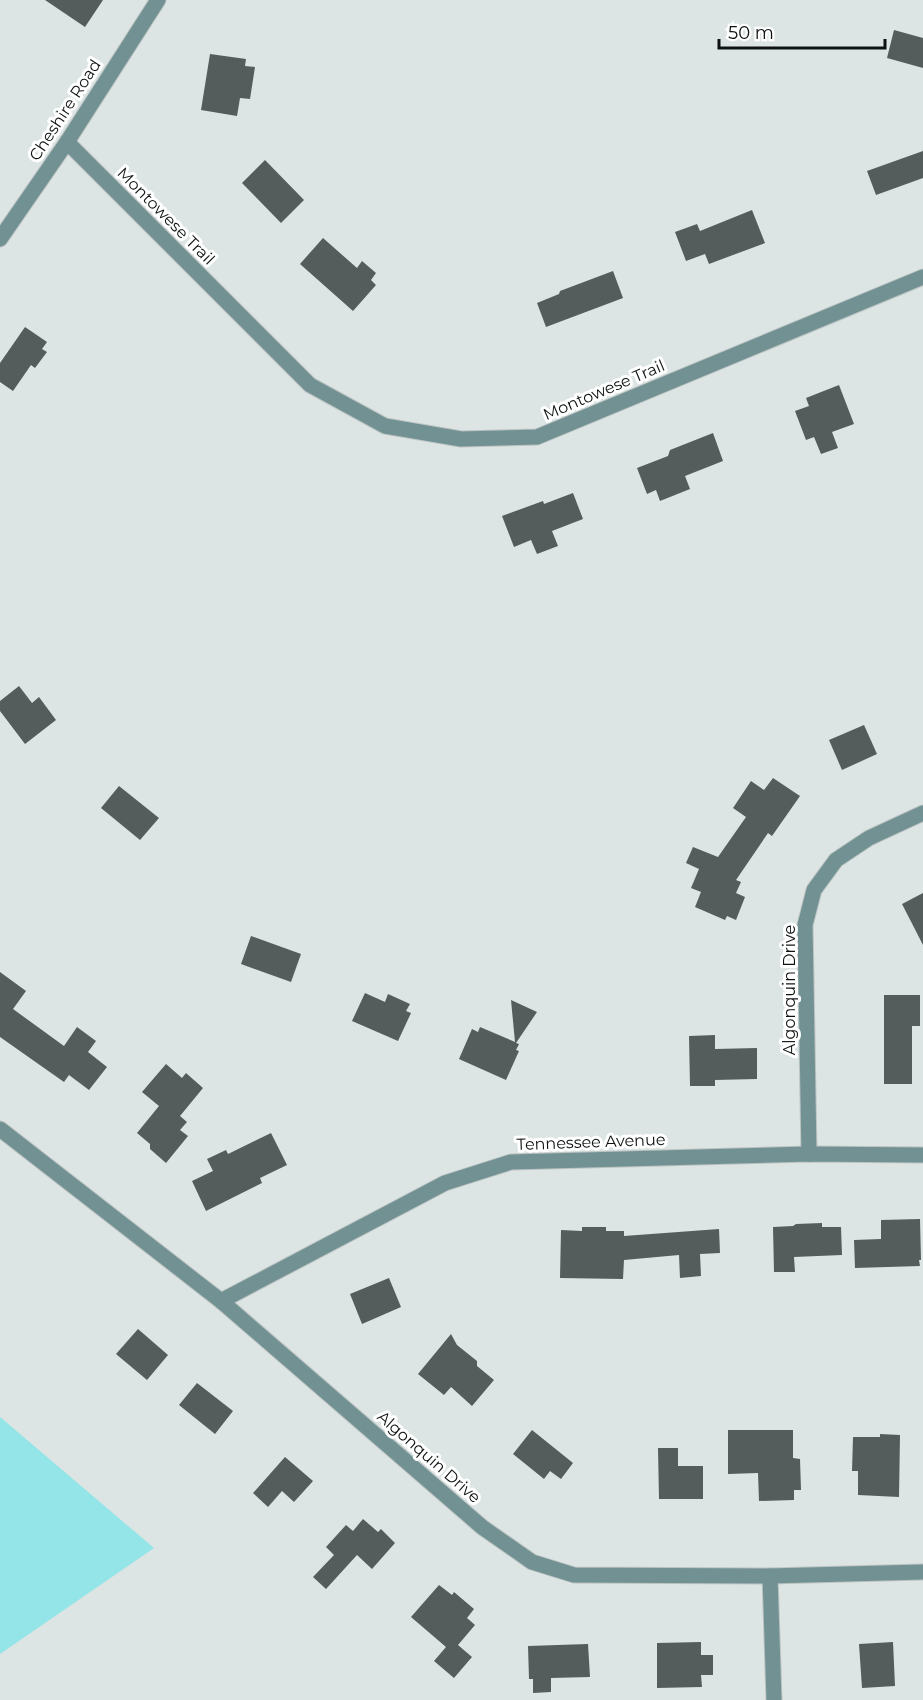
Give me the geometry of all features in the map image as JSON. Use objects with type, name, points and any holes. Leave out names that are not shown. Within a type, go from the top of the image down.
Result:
[{"type":"street","name":"Cheshire Road","points":[[0,239],[67,142],[158,0]]},
{"type":"street","name":"Montowese Trail","points":[[67,142],[310,386],[385,426],[461,439],[537,437],[923,277]]},
{"type":"street","name":"Algonquin Drive","points":[[809,1154],[805,925],[814,890],[836,860],[869,838],[923,813]]},
{"type":"street","name":"Algonquin Drive","points":[[0,1129],[221,1301],[482,1527],[532,1562],[574,1575],[770,1576],[923,1572]]},
{"type":"street","name":"Tennessee Avenue","points":[[221,1301],[445,1183],[511,1162],[809,1154],[923,1155]]},
{"type":"street","points":[[770,1576],[774,1700]]},
{"type":"shaded area","points":[[0,1417],[154,1548],[0,1654]]},
{"type":"building","points":[[45,0],[103,0],[85,27]]},
{"type":"building","points":[[894,30],[923,38],[923,68],[887,58]]},
{"type":"building","points":[[210,54],[246,59],[245,66],[255,67],[250,99],[240,98],[237,116],[201,110]]},
{"type":"building","points":[[923,151],[923,178],[876,195],[867,171]]},
{"type":"building","points":[[265,160],[304,200],[281,223],[242,183]]},
{"type":"building","points":[[752,210],[765,243],[709,264],[705,254],[686,261],[675,232],[697,224],[700,231]]},
{"type":"building","points":[[323,238],[357,268],[362,261],[376,273],[371,280],[376,285],[353,311],[300,264]]},
{"type":"building","points":[[613,271],[623,298],[546,327],[537,303],[559,294],[560,291]]},
{"type":"building","points":[[25,327],[47,342],[42,349],[47,352],[35,368],[31,365],[13,391],[0,382],[0,363]]},
{"type":"building","points":[[839,385],[854,424],[832,432],[838,448],[821,454],[814,437],[806,440],[795,411],[809,406],[806,398]]},
{"type":"building","points":[[713,433],[723,461],[685,476],[690,489],[660,501],[656,490],[647,494],[637,468],[668,456],[670,450]]},
{"type":"building","points":[[573,493],[583,519],[552,531],[558,546],[537,554],[531,540],[514,547],[502,516]]},
{"type":"building","points":[[19,686],[32,703],[39,697],[56,720],[25,744],[0,711],[0,701]]},
{"type":"building","points":[[864,725],[877,754],[842,770],[829,740]]},
{"type":"building","points":[[773,778],[800,796],[772,836],[768,833],[736,880],[741,882],[736,893],[745,897],[736,920],[727,916],[725,920],[695,907],[701,892],[691,888],[699,869],[686,863],[693,847],[718,857],[746,817],[733,808],[751,781],[764,790]]},
{"type":"building","points":[[119,786],[159,818],[140,840],[101,808]]},
{"type":"building","points":[[923,893],[923,945],[902,904]]},
{"type":"building","points":[[251,936],[301,954],[291,982],[241,964]]},
{"type":"building","points":[[0,972],[26,991],[13,1009],[64,1046],[77,1027],[96,1041],[88,1052],[107,1067],[89,1090],[69,1075],[64,1082],[0,1037]]},
{"type":"building","points":[[365,993],[385,1002],[388,994],[410,1004],[406,1011],[411,1013],[398,1041],[352,1021]]},
{"type":"building","points":[[884,995],[920,995],[920,1026],[912,1026],[912,1084],[884,1084]]},
{"type":"building","points":[[511,1000],[537,1012],[516,1043],[519,1044],[516,1050],[519,1051],[506,1080],[459,1059],[472,1029],[478,1032],[480,1027],[515,1042]]},
{"type":"building","points":[[715,1035],[715,1049],[757,1048],[757,1079],[715,1080],[715,1086],[690,1086],[689,1036]]},
{"type":"building","points":[[166,1064],[182,1078],[186,1073],[203,1088],[180,1116],[187,1122],[180,1130],[188,1136],[166,1163],[137,1133],[159,1106],[142,1092]]},
{"type":"building","points":[[271,1133],[287,1165],[260,1178],[262,1183],[206,1211],[192,1181],[213,1171],[207,1159],[226,1150],[228,1154]]},
{"type":"building","points":[[920,1219],[920,1266],[855,1268],[854,1240],[881,1239],[881,1220]]},
{"type":"building","points":[[822,1223],[822,1227],[841,1227],[842,1255],[794,1257],[795,1272],[774,1272],[773,1227]]},
{"type":"building","points":[[582,1227],[606,1227],[606,1231],[624,1231],[624,1236],[719,1229],[720,1253],[700,1254],[701,1276],[680,1278],[679,1255],[624,1260],[623,1279],[560,1278],[561,1230],[582,1231]]},
{"type":"building","points":[[389,1278],[401,1307],[362,1324],[350,1294]]},
{"type":"building","points":[[138,1329],[168,1355],[147,1380],[116,1354]]},
{"type":"building","points":[[451,1334],[457,1345],[477,1361],[477,1366],[494,1380],[472,1406],[451,1387],[444,1395],[418,1374]]},
{"type":"building","points":[[197,1383],[233,1411],[215,1434],[179,1405]]},
{"type":"building","points":[[532,1430],[573,1463],[561,1479],[550,1471],[544,1479],[513,1454]]},
{"type":"building","points":[[728,1430],[793,1430],[793,1458],[800,1459],[801,1490],[794,1490],[794,1500],[759,1501],[758,1473],[728,1474]]},
{"type":"building","points":[[880,1434],[900,1435],[899,1497],[858,1495],[858,1471],[852,1471],[853,1437],[880,1437]]},
{"type":"building","points":[[658,1448],[678,1448],[678,1466],[703,1466],[703,1499],[659,1499]]},
{"type":"building","points":[[285,1457],[313,1481],[294,1502],[282,1491],[268,1507],[253,1493]]},
{"type":"building","points":[[363,1519],[378,1532],[381,1529],[395,1543],[372,1569],[357,1555],[326,1589],[313,1577],[334,1555],[326,1547],[346,1525],[353,1531]]},
{"type":"building","points":[[439,1585],[452,1595],[454,1592],[474,1609],[467,1618],[475,1625],[458,1645],[472,1657],[454,1678],[434,1661],[446,1647],[411,1617]]},
{"type":"building","points":[[701,1642],[701,1655],[713,1655],[713,1675],[701,1675],[702,1687],[657,1688],[657,1643]]},
{"type":"building","points":[[893,1642],[895,1686],[862,1688],[859,1644]]},
{"type":"building","points":[[588,1644],[590,1677],[551,1678],[551,1692],[533,1693],[533,1679],[529,1679],[528,1646]]}]
